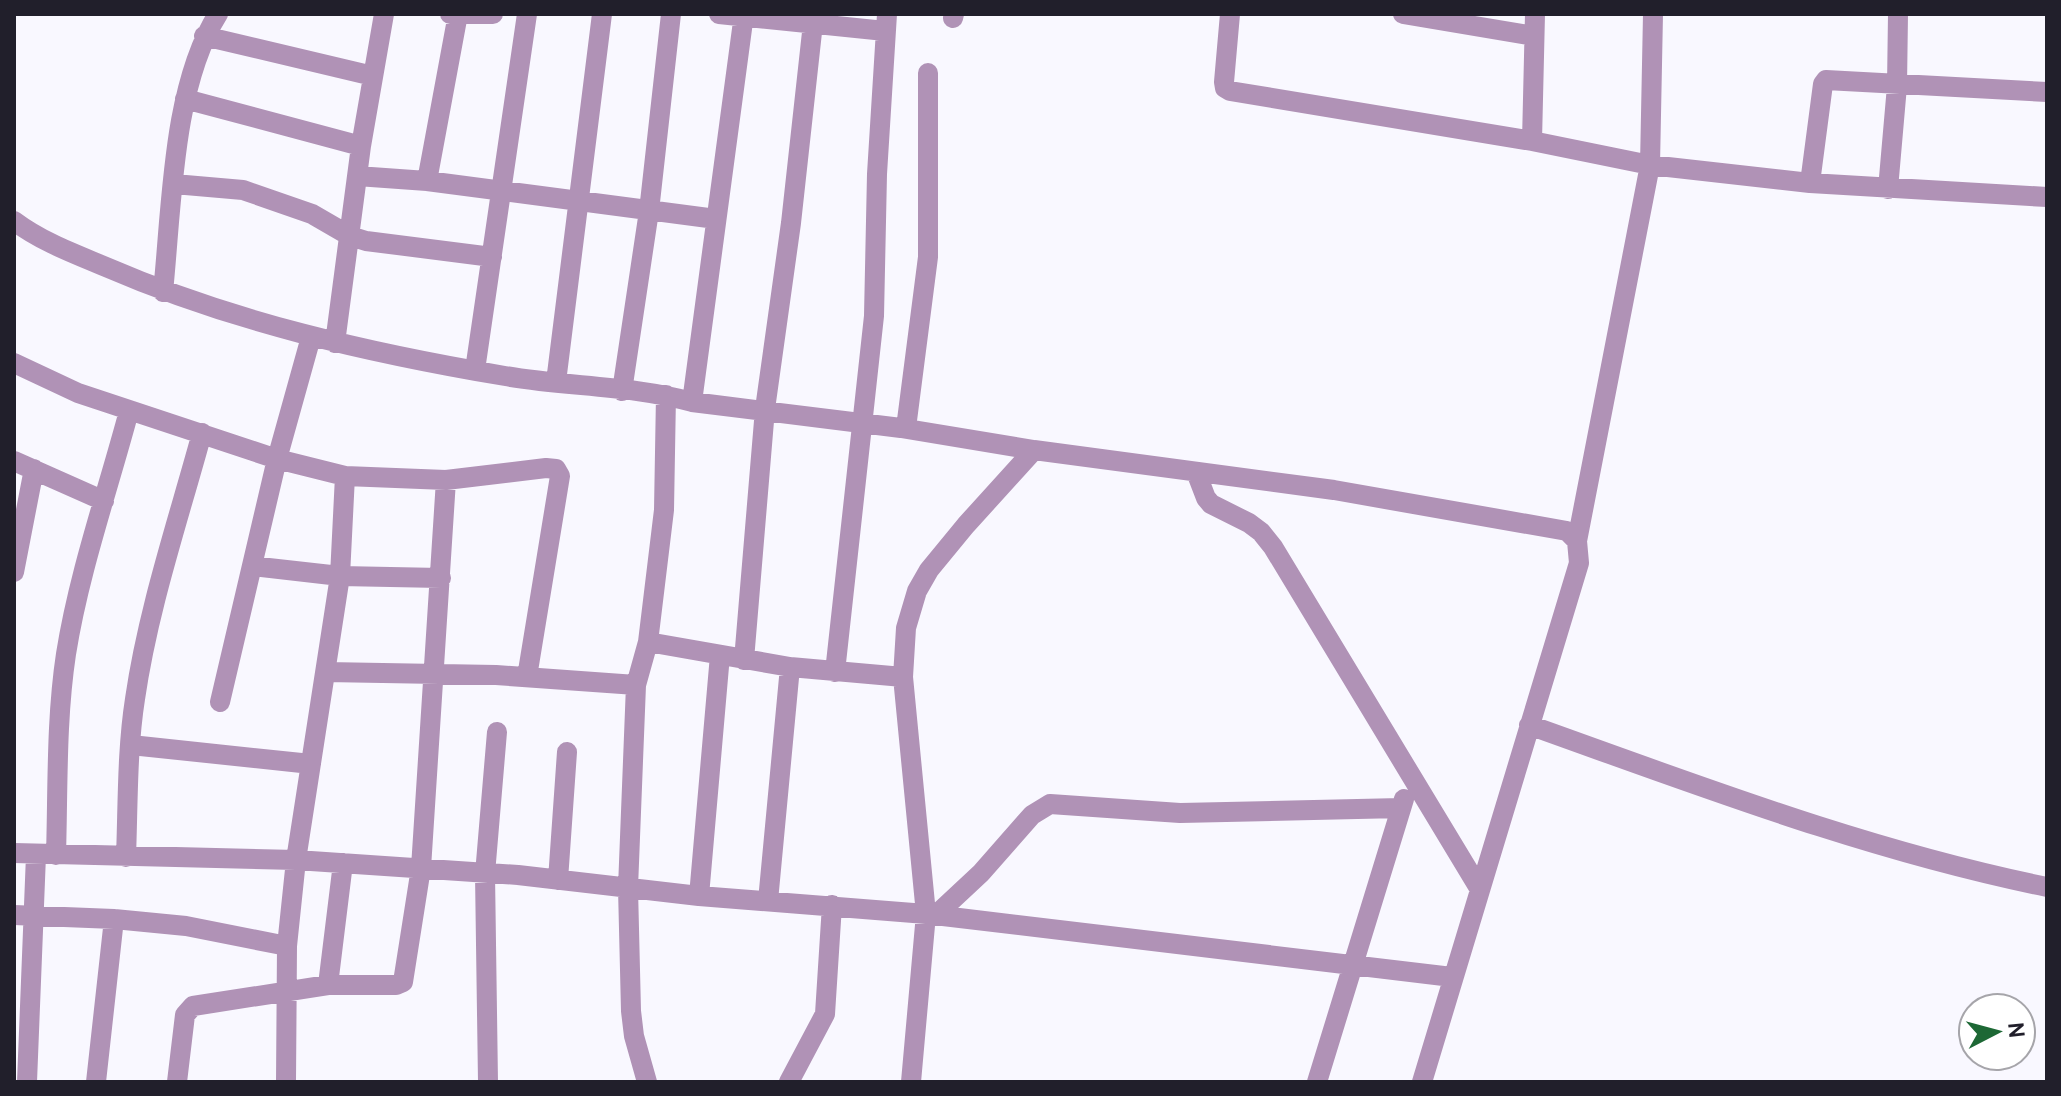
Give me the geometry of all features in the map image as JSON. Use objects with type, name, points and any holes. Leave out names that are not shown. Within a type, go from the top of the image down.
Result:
[{"type":"street","points":[[163,292],[185,99],[204,36],[218,14]]},
{"type":"street","points":[[335,343],[361,146],[384,14]]},
{"type":"street","points":[[450,14],[493,14]]},
{"type":"street","points":[[427,181],[458,14]]},
{"type":"street","points":[[475,370],[527,14]]},
{"type":"street","points":[[556,382],[602,14]]},
{"type":"street","points":[[622,391],[649,211],[671,14]]},
{"type":"street","points":[[719,14],[886,23],[877,174],[875,292],[864,423],[835,672]]},
{"type":"street","points":[[1403,14],[1534,36]]},
{"type":"street","points":[[1532,141],[1535,14]]},
{"type":"street","points":[[1422,1082],[1579,563],[1577,541],[1650,165],[1653,14]]},
{"type":"street","points":[[1888,189],[1897,86],[1898,14]]},
{"type":"street","points":[[1227,15],[1224,82],[1225,88],[1230,91],[1532,141],[1650,165],[1810,183],[2047,197]]},
{"type":"street","points":[[692,402],[743,16]]},
{"type":"street","points":[[744,660],[765,409],[791,223],[813,19]]},
{"type":"street","points":[[204,36],[373,76]]},
{"type":"street","points":[[906,428],[928,257],[928,73]]},
{"type":"street","points":[[1810,183],[1824,81],[2047,92]]},
{"type":"street","points":[[185,99],[361,146]]},
{"type":"street","points":[[357,176],[427,181],[716,219]]},
{"type":"street","points":[[174,184],[243,190],[312,214],[350,236],[366,241],[492,257]]},
{"type":"street","points":[[14,221],[34,236],[163,292],[335,343],[556,382],[906,428],[1034,450],[1334,490],[1559,528],[1577,541]]},
{"type":"street","points":[[220,702],[277,459],[311,337]]},
{"type":"street","points":[[14,363],[78,393],[129,411],[277,459],[345,476],[446,480],[556,469],[559,473],[527,677]]},
{"type":"street","points":[[647,1082],[634,1036],[631,1011],[628,888],[636,685],[648,642],[664,510],[666,395]]},
{"type":"street","points":[[27,1082],[24,915],[46,855],[62,686],[74,613],[129,411]]},
{"type":"street","points":[[126,857],[134,700],[149,626],[202,433]]},
{"type":"street","points":[[911,1082],[931,914],[903,677],[906,628],[917,591],[946,548],[1034,450]]},
{"type":"street","points":[[14,461],[104,501]]},
{"type":"street","points":[[14,572],[34,469]]},
{"type":"street","points":[[1196,472],[1211,504],[1249,523],[1273,547],[1479,888]]},
{"type":"street","points":[[286,1082],[287,946],[296,860],[340,576],[345,476]]},
{"type":"street","points":[[177,1082],[185,1015],[190,1008],[328,985],[396,985],[403,982],[421,868],[446,480]]},
{"type":"street","points":[[252,566],[340,576],[441,578]]},
{"type":"street","points":[[648,642],[790,667],[903,677]]},
{"type":"street","points":[[699,896],[720,655]]},
{"type":"street","points":[[768,901],[790,667]]},
{"type":"street","points":[[326,672],[527,677],[636,685]]},
{"type":"street","points":[[1529,725],[1827,831],[1976,873],[2047,887]]},
{"type":"street","points":[[488,1082],[485,874],[497,732]]},
{"type":"street","points":[[131,745],[311,764]]},
{"type":"street","points":[[558,880],[567,752]]},
{"type":"street","points":[[1317,1082],[1411,776]]},
{"type":"street","points":[[931,914],[981,873],[1032,815],[1050,804],[1180,813],[1401,808]]},
{"type":"street","points":[[14,853],[296,860],[421,868],[699,896],[931,914],[1452,977]]},
{"type":"street","points":[[328,985],[343,863]]},
{"type":"street","points":[[789,1082],[825,1014],[832,905]]},
{"type":"street","points":[[24,915],[114,919],[205,929],[287,946]]},
{"type":"street","points":[[96,1082],[114,919]]}]
